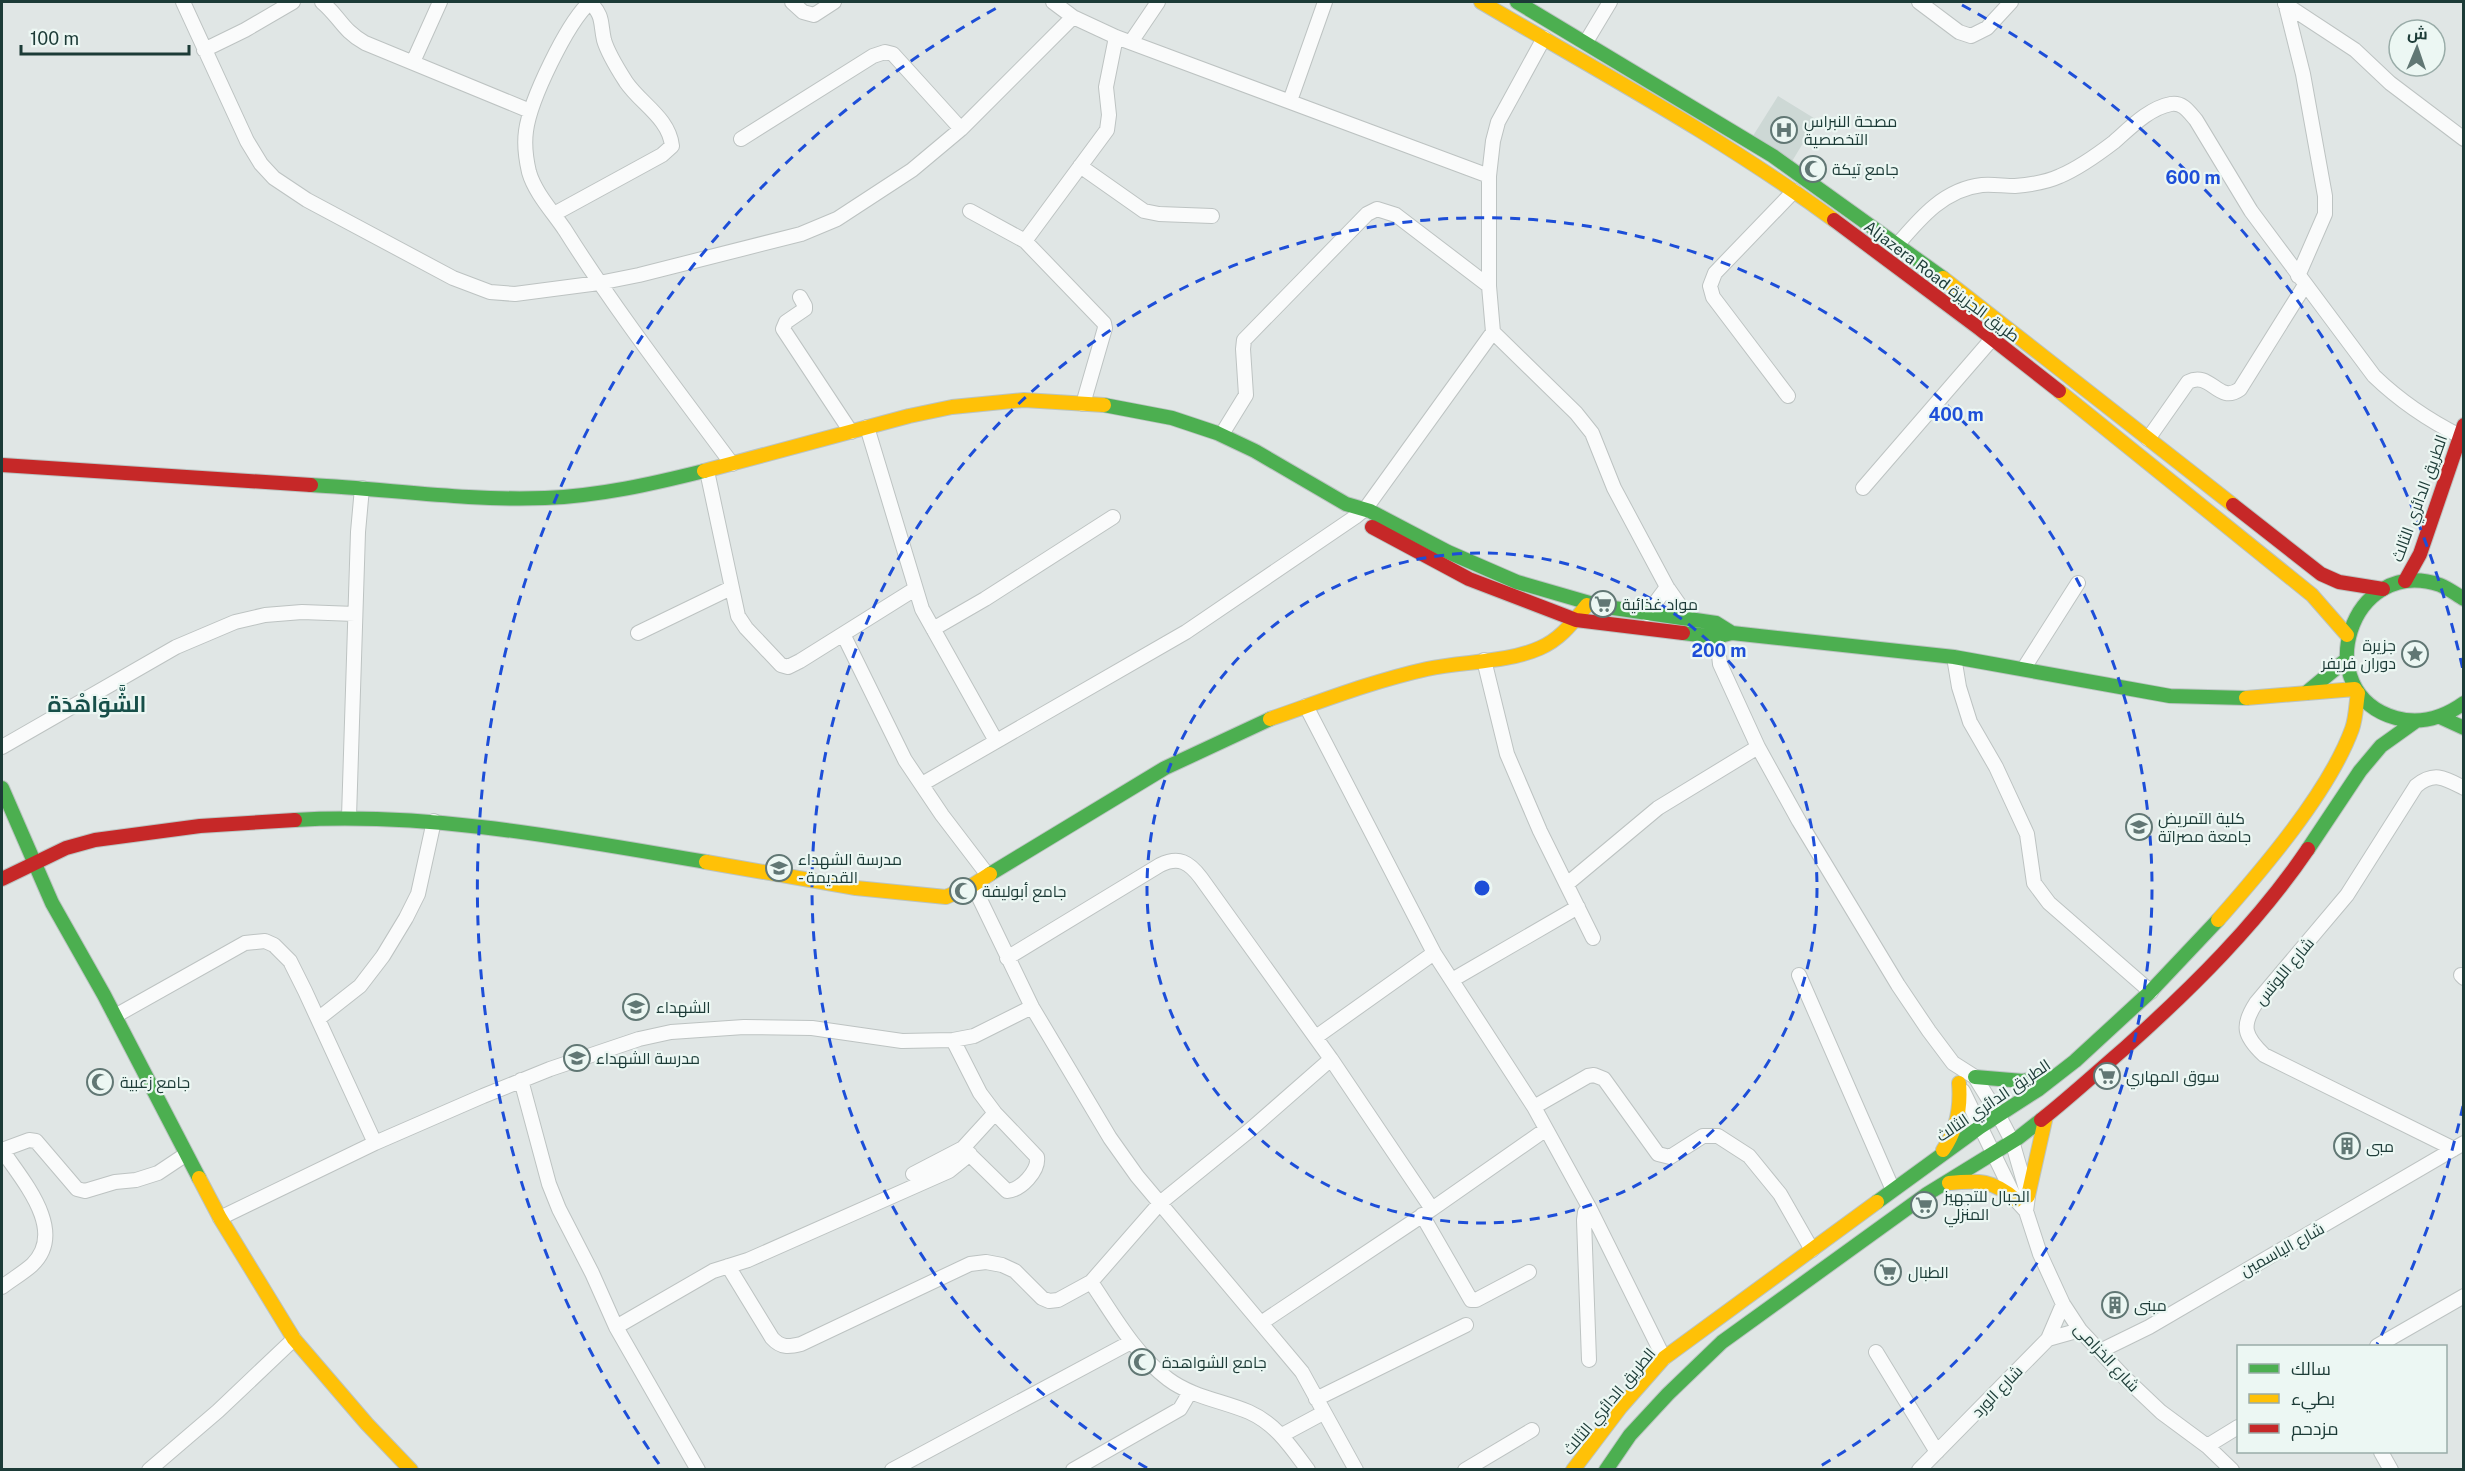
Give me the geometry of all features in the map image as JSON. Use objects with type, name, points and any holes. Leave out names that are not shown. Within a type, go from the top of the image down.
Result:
[{"type":"street","points":[[183,2],[247,141],[261,164],[274,177],[307,200],[453,278],[490,292],[534,293],[599,283],[739,251],[819,227],[857,208],[912,170],[961,129],[1073,17]]},
{"type":"street","points":[[204,50],[245,30],[292,2]]},
{"type":"street","points":[[322,2],[330,9],[343,28],[353,36],[383,51],[530,111]]},
{"type":"street","points":[[413,62],[440,2]]},
{"type":"street","points":[[554,214],[662,155],[672,146],[671,135],[662,121],[627,83],[604,40],[600,13],[590,2],[576,17],[558,49],[530,111],[525,152],[530,175],[554,214],[599,283],[732,464]]},
{"type":"street","points":[[792,2],[803,12],[814,15],[834,2]]},
{"type":"street","points":[[1053,2],[1073,17],[1116,37],[1489,176]]},
{"type":"street","points":[[1131,42],[1158,2]]},
{"type":"street","points":[[1290,102],[1325,2]]},
{"type":"street","name":"Aljazera Road طريق الجزيزة","points":[[1481,2],[1722,144],[1794,191],[1961,315],[2108,430],[2298,583],[2323,606],[2347,635]]},
{"type":"street","name":"Aljazera Road طريق الجزيزة","points":[[1517,2],[1587,42],[1773,156],[1898,243],[2321,574],[2339,582],[2383,589]]},
{"type":"street","points":[[1587,42],[1610,2]]},
{"type":"street","points":[[1919,2],[1959,32],[1971,36],[1987,28],[2011,2]]},
{"type":"street","points":[[2285,3],[2355,50],[2390,83],[2463,139]]},
{"type":"street","points":[[2148,439],[2188,382],[2194,379],[2204,380],[2225,394],[2233,394],[2240,389],[2302,281],[2325,214],[2325,196],[2303,74],[2285,3]]},
{"type":"street","points":[[1025,241],[1107,130],[1109,115],[1106,87],[1116,37]]},
{"type":"street","points":[[1544,38],[1498,122],[1489,176],[1489,286],[1493,332],[1576,413],[1592,433],[1614,488],[1667,587],[1690,620]]},
{"type":"street","points":[[741,139],[873,56],[885,52],[893,54],[961,129]]},
{"type":"street","points":[[1898,243],[1922,216],[1948,196],[1964,189],[1983,185],[2015,186],[2058,177],[2093,158],[2136,122],[2168,105],[2178,104],[2186,108],[2196,120],[2251,211],[2374,376],[2393,394],[2434,423],[2462,431]]},
{"type":"street","points":[[1080,166],[1144,210],[1159,214],[1212,216]]},
{"type":"street","points":[[1788,396],[1713,297],[1710,286],[1714,273],[1794,191]]},
{"type":"street","points":[[1222,434],[1246,395],[1244,340],[1367,214],[1377,209],[1396,215],[1489,286]]},
{"type":"street","points":[[970,211],[1025,241],[1104,323],[1105,328],[1083,404]]},
{"type":"street","points":[[800,297],[806,306],[805,309],[786,322],[783,330],[851,432]]},
{"type":"street","points":[[922,784],[1186,632],[1361,512],[1493,332]]},
{"type":"street","points":[[1863,488],[1991,340]]},
{"type":"street","points":[[2,465],[208,481],[362,488],[496,499],[549,498],[634,489],[867,427],[969,404],[1043,401],[1136,409],[1177,418],[1222,434],[1361,512],[1468,579],[1576,620],[1716,638],[1732,633],[1954,657],[2170,696],[2236,699],[2356,691]]},
{"type":"street","points":[[867,427],[922,609],[996,741]]},
{"type":"street","name":"الطريق الدائري الثالث","points":[[2405,581],[2420,554],[2462,431]]},
{"type":"street","points":[[707,471],[738,616],[746,628],[781,665],[788,667],[800,661],[915,589]]},
{"type":"street","points":[[349,817],[358,532],[362,488]]},
{"type":"street","points":[[1361,512],[1405,530],[1491,572],[1547,593],[1587,605],[1716,623],[1732,633]]},
{"type":"street","points":[[933,629],[985,599],[1113,517]]},
{"type":"street","points":[[2463,599],[2446,587],[2435,583],[2405,581],[2383,589],[2361,607],[2347,635],[2346,660],[2356,691],[2383,714],[2416,721],[2440,717],[2463,703]]},
{"type":"street","points":[[2024,668],[2078,583]]},
{"type":"street","points":[[1647,614],[1667,587]]},
{"type":"street","points":[[638,633],[731,588]]},
{"type":"street","points":[[2,879],[66,848],[95,840],[200,826],[349,817],[434,821],[604,845],[856,888],[946,897],[973,885],[987,874],[1165,768],[1261,723],[1377,682],[1428,669],[1513,656],[1540,648],[1562,634],[1587,605]]},
{"type":"street","points":[[2,747],[177,647],[235,622],[265,615],[302,612],[355,615]]},
{"type":"street","points":[[1716,623],[1720,664],[1758,747],[1799,821],[1898,986],[1953,1063],[1959,1083],[1980,1127],[2022,1198]]},
{"type":"street","points":[[843,634],[905,759],[987,874]]},
{"type":"street","points":[[1954,657],[1959,687],[1970,722],[2001,777],[2027,834],[2034,883],[2049,903],[2151,992]]},
{"type":"street","points":[[1484,660],[1507,754],[1540,831],[1593,938]]},
{"type":"street","points":[[2306,693],[2346,660]]},
{"type":"street","name":"الطريق الدائري الثالث","points":[[1574,1470],[1620,1408],[1664,1358],[1935,1159],[2068,1068],[2151,992],[2221,920],[2270,859],[2309,804],[2336,763],[2352,728],[2356,691]]},
{"type":"street","points":[[1306,706],[1434,953],[1534,1107],[1589,1207],[1664,1358]]},
{"type":"street","points":[[2440,717],[2463,728]]},
{"type":"street","points":[[1606,1470],[1630,1435],[1668,1394],[1722,1342],[1946,1183],[2012,1141],[2046,1116],[2178,1001],[2235,941],[2289,877],[2360,771],[2381,746],[2416,721]]},
{"type":"street","points":[[1567,884],[1658,808],[1758,747]]},
{"type":"street","name":"شارع اللوتس","points":[[2459,1146],[2264,1055],[2252,1044],[2246,1026],[2248,1016],[2256,1003],[2347,895],[2416,786],[2426,778],[2434,776],[2463,788]]},
{"type":"street","points":[[2,788],[52,903],[115,1016],[185,1155],[220,1218],[294,1339],[367,1424],[411,1470]]},
{"type":"street","points":[[318,1019],[360,986],[383,956],[406,918],[418,894],[434,821]]},
{"type":"street","points":[[1007,958],[1160,865],[1168,861],[1183,860],[1194,868],[1331,1059],[1427,1212],[1471,1300],[1476,1300],[1529,1272]]},
{"type":"street","points":[[973,885],[1032,1007],[1110,1138],[1137,1176],[1302,1372],[1356,1470]]},
{"type":"street","points":[[1452,980],[1578,907]]},
{"type":"street","points":[[115,1016],[246,943],[255,940],[274,945],[290,961],[375,1143]]},
{"type":"street","points":[[1316,1037],[1434,953]]},
{"type":"street","points":[[1799,975],[1893,1190]]},
{"type":"street","points":[[220,1218],[375,1143],[521,1080],[639,1039],[680,1031],[744,1027],[812,1028],[902,1041],[953,1040],[974,1036],[1032,1007]]},
{"type":"street","points":[[953,1040],[981,1093],[995,1113],[1037,1157],[1038,1164],[1035,1171],[1014,1190],[1007,1191],[966,1151]]},
{"type":"street","points":[[728,1266],[772,1338],[777,1344],[786,1347],[801,1344],[970,1264],[986,1262],[1002,1265],[1015,1271],[1042,1298],[1049,1301],[1058,1300],[1091,1282],[1160,1203],[1250,1130],[1331,1059]]},
{"type":"street","points":[[1953,1063],[1975,1077],[1997,1080],[2032,1081],[2068,1068]]},
{"type":"street","points":[[1534,1107],[1588,1076],[1594,1075],[1604,1079],[1658,1154],[1670,1157],[1703,1136],[1718,1136],[1749,1156],[1780,1194],[1812,1250]]},
{"type":"street","points":[[1975,1077],[2012,1141],[2022,1198]]},
{"type":"street","points":[[521,1080],[549,1184],[616,1327],[698,1470]]},
{"type":"street","points":[[1935,1159],[1949,1142],[1955,1127],[1960,1094],[1959,1083]]},
{"type":"street","points":[[616,1327],[713,1271],[748,1260],[949,1171],[995,1113]]},
{"type":"street","points":[[2022,1198],[2046,1116]]},
{"type":"street","points":[[1261,1323],[1545,1130]]},
{"type":"street","points":[[2,1287],[33,1264],[43,1249],[46,1234],[44,1222],[31,1193],[2,1150],[30,1140],[36,1141],[77,1189],[85,1191],[158,1173],[185,1155]]},
{"type":"street","name":"شارع الياسمين","points":[[2100,1351],[2149,1327],[2459,1146]]},
{"type":"street","points":[[913,1174],[966,1151]]},
{"type":"street","points":[[1946,1183],[1990,1182],[2022,1198]]},
{"type":"street","name":"شارع الخزامى","points":[[2022,1198],[2043,1263],[2063,1304],[2080,1330],[2161,1412],[2207,1446],[2232,1470]]},
{"type":"street","points":[[1589,1207],[1585,1212],[1584,1220],[1589,1360]]},
{"type":"street","points":[[1091,1282],[1131,1342],[1169,1380],[1190,1392],[1250,1413],[1282,1435],[1308,1470]]},
{"type":"street","points":[[2380,1345],[2463,1296]]},
{"type":"street","name":"شارع الورد","points":[[1919,1470],[2048,1340],[2063,1304]]},
{"type":"street","points":[[1316,1399],[1466,1324]]},
{"type":"street","points":[[2048,1340],[2080,1330]]},
{"type":"street","points":[[149,1470],[218,1411],[294,1339]]},
{"type":"street","points":[[892,1470],[1131,1342]]},
{"type":"street","points":[[1876,1352],[1937,1452]]},
{"type":"street","points":[[1073,1470],[1180,1409],[1190,1392]]},
{"type":"street","points":[[1282,1435],[1323,1413]]},
{"type":"street","points":[[2207,1446],[2237,1428]]},
{"type":"street","points":[[1466,1470],[1532,1430]]},
{"type":"street","points":[[2382,1453],[2391,1470]]},
{"type":"shaded area","name":"مصحة النبراس التخصصية","points":[[1778,96],[1817,120],[1791,163],[1751,139]]},
{"type":"traffic: fast","points":[[1517,2],[1773,156],[1943,278]]},
{"type":"traffic: fast","points":[[1104,405],[1172,418],[1217,433],[1255,451],[1346,504],[1370,511],[1448,552],[1517,582],[1600,606],[1716,623],[1732,633]]},
{"type":"traffic: fast","points":[[311,485],[457,496],[545,498],[625,489],[704,471]]},
{"type":"traffic: fast","points":[[2464,599],[2440,585],[2409,581],[2383,589],[2363,607],[2351,630],[2347,657],[2353,682],[2369,704],[2396,718],[2414,721],[2431,719],[2448,713],[2464,703]]},
{"type":"traffic: fast","points":[[1683,633],[1716,637],[1732,633],[1954,657],[2170,696],[2246,698]]},
{"type":"traffic: fast","points":[[2306,693],[2346,660]]},
{"type":"traffic: fast","points":[[2440,717],[2464,728]]},
{"type":"traffic: fast","points":[[990,874],[1165,768],[1270,719]]},
{"type":"traffic: fast","points":[[2308,849],[2360,771],[2381,746],[2416,721]]},
{"type":"traffic: fast","points":[[2,788],[52,903],[104,995],[199,1178]]},
{"type":"traffic: fast","points":[[295,820],[398,820],[501,829],[706,862]]},
{"type":"traffic: fast","points":[[1877,1202],[1980,1127],[2039,1089],[2075,1061],[2150,992],[2218,920]]},
{"type":"traffic: fast","points":[[1975,1077],[2023,1081],[2052,1076]]},
{"type":"traffic: fast","points":[[1606,1470],[1630,1435],[1668,1394],[1722,1342],[1927,1194],[2018,1138],[2041,1120]]},
{"type":"traffic: slow","points":[[1481,2],[1705,133],[1834,220]]},
{"type":"traffic: slow","points":[[1943,278],[2233,505]]},
{"type":"traffic: slow","points":[[2059,391],[2312,595],[2347,635]]},
{"type":"traffic: slow","points":[[704,471],[909,416],[952,407],[1024,400],[1104,405]]},
{"type":"traffic: slow","points":[[1270,719],[1387,679],[1441,666],[1527,653],[1554,640],[1566,630],[1587,605]]},
{"type":"traffic: slow","points":[[2246,698],[2355,689]]},
{"type":"traffic: slow","points":[[2218,920],[2274,854],[2328,778],[2352,729],[2358,693]]},
{"type":"traffic: slow","points":[[706,862],[856,888],[946,897],[973,885],[990,874]]},
{"type":"traffic: slow","points":[[1943,1150],[1952,1134],[1957,1118],[1959,1083]]},
{"type":"traffic: slow","points":[[2028,1196],[2046,1116]]},
{"type":"traffic: slow","points":[[199,1178],[220,1218],[294,1339],[367,1424],[411,1470]]},
{"type":"traffic: slow","points":[[1949,1183],[1977,1182],[1993,1185],[2016,1200]]},
{"type":"traffic: slow","points":[[1573,1470],[1620,1408],[1664,1358],[1877,1202]]},
{"type":"traffic: jam","points":[[1834,220],[2059,391]]},
{"type":"traffic: jam","points":[[2405,581],[2420,554],[2464,425]]},
{"type":"traffic: jam","points":[[2,465],[311,485]]},
{"type":"traffic: jam","points":[[2233,505],[2321,574],[2339,582],[2383,589]]},
{"type":"traffic: jam","points":[[1372,527],[1469,579],[1576,620],[1683,633]]},
{"type":"traffic: jam","points":[[2,879],[66,848],[95,840],[200,826],[295,820]]},
{"type":"traffic: jam","points":[[2041,1120],[2125,1048],[2199,978],[2267,903],[2308,849]]},
{"type":"place","name":"مصحة النبراس التخصصية","points":[[1784,130]]},
{"type":"place","name":"جامع تيكة","points":[[1813,169]]},
{"type":"place","name":"مواد غذائية","points":[[1603,604]]},
{"type":"place","name":"جزيرة دوران فريفر","points":[[2415,654]]},
{"type":"place","name":"كلية التمريض جامعة مصراتة","points":[[2139,827]]},
{"type":"place","name":"مدرسة الشهداء - القديمة","points":[[779,868]]},
{"type":"place","name":"جامع أبوليفة","points":[[963,891]]},
{"type":"place","name":"الشهداء","points":[[636,1007]]},
{"type":"place","name":"مدرسة الشهداء","points":[[577,1058]]},
{"type":"place","name":"سوق المهاري","points":[[2107,1076]]},
{"type":"place","name":"جامع زعبية","points":[[100,1082]]},
{"type":"place","name":"مبى","points":[[2347,1146]]},
{"type":"place","name":"الجبال للتجهيز المنزلي","points":[[1924,1205]]},
{"type":"place","name":"الطبال","points":[[1888,1272]]},
{"type":"place","name":"مبنى","points":[[2115,1305]]},
{"type":"place","name":"جامع الشواهدة","points":[[1142,1362]]},
{"type":"district","name":"الشَّوَاهْدَة","points":[[97,704]]}]
